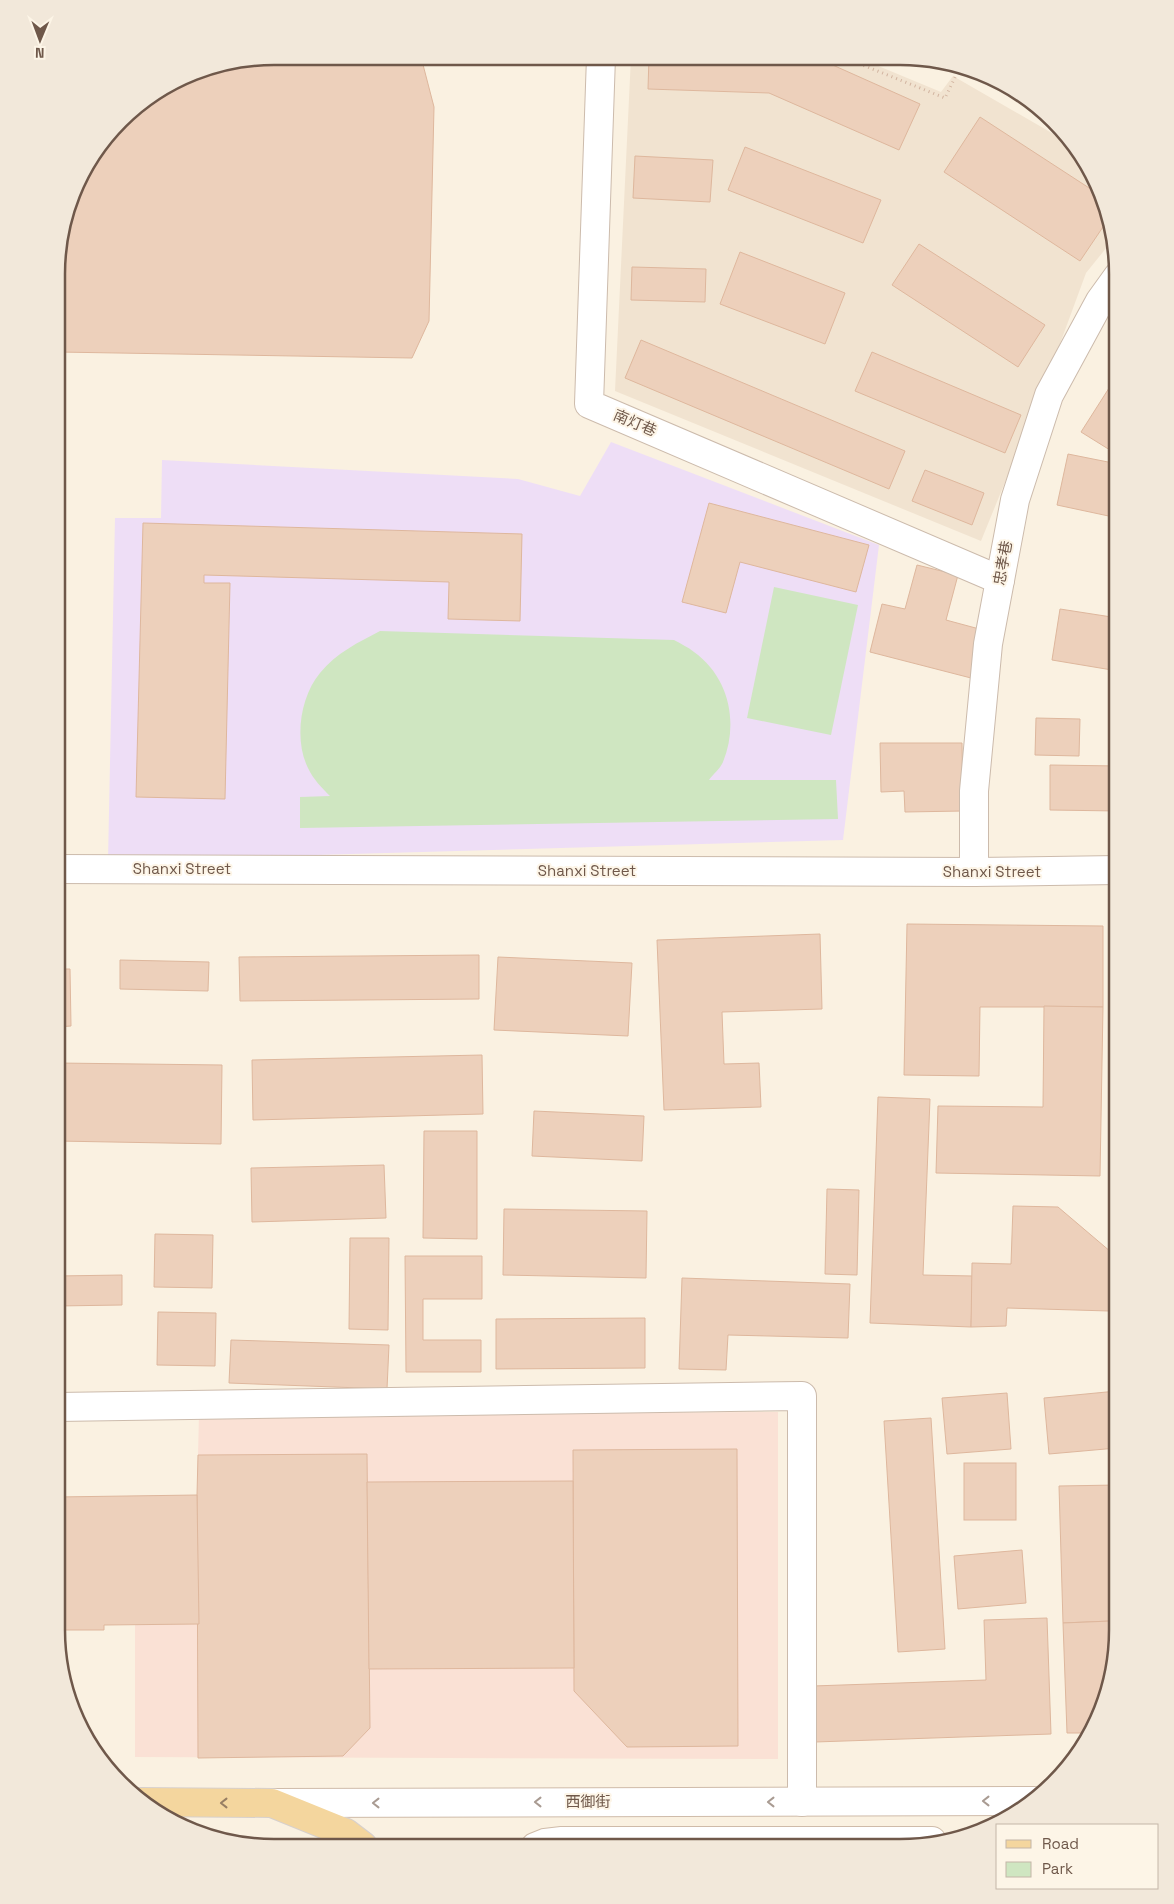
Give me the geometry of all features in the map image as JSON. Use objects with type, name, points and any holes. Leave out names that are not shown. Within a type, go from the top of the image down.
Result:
[{"type":"main road","name":"西御街","points":[[155,1802],[272,1803]]},
{"type":"main road","points":[[272,1803],[346,1833],[354,1839]]},
{"type":"street","name":"南灯巷","points":[[602,65],[589,404],[1000,580]]},
{"type":"street","name":"忠孝巷","points":[[974,872],[974,791],[988,644],[1015,500],[1049,395],[1100,301],[1109,288]]},
{"type":"street","name":"Shanxi Street","points":[[65,869],[974,872],[1109,870]]},
{"type":"street","points":[[65,1407],[802,1396],[802,1802]]},
{"type":"street","name":"西御街","points":[[272,1803],[1020,1801]]},
{"type":"path","points":[[862,65],[945,98],[957,73]]},
{"type":"shaded area","points":[[631,65],[876,65],[941,92],[953,76],[1057,136],[1081,169],[1093,194],[1102,220],[1107,247],[1086,273],[1047,379],[981,541],[615,391]]},
{"type":"shaded area","points":[[611,442],[879,545],[843,840],[108,861],[115,518],[161,518],[162,460],[518,479],[580,496]]},
{"type":"shaded area","points":[[778,1412],[778,1759],[135,1757],[135,1625],[199,1623],[197,1495],[199,1415]]},
{"type":"green space","points":[[774,587],[858,605],[831,735],[747,718]]},
{"type":"green space","points":[[380,631],[674,640],[692,650],[706,662],[716,674],[728,702],[730,732],[728,747],[722,765],[709,780],[836,780],[838,819],[300,828],[300,797],[330,796],[312,776],[301,745],[301,719],[308,694],[313,683],[326,666],[348,649]]},
{"type":"building","points":[[260,65],[423,65],[434,107],[429,321],[412,358],[65,352],[65,260],[69,233],[76,207],[93,169],[117,136],[147,108],[169,93],[207,76],[233,69]]},
{"type":"building","points":[[649,65],[833,65],[920,104],[899,150],[769,93],[648,89]]},
{"type":"building","points":[[980,117],[1091,189],[1103,226],[1080,261],[944,172]]},
{"type":"building","points":[[745,147],[881,200],[863,243],[728,190]]},
{"type":"building","points":[[635,156],[713,160],[710,202],[633,198]]},
{"type":"building","points":[[919,244],[1045,325],[1018,367],[892,285]]},
{"type":"building","points":[[740,252],[845,293],[825,344],[720,304]]},
{"type":"building","points":[[632,267],[706,269],[705,302],[631,300]]},
{"type":"building","points":[[641,340],[905,451],[889,489],[625,378]]},
{"type":"building","points":[[872,352],[1021,415],[1005,453],[855,391]]},
{"type":"building","points":[[1109,388],[1109,449],[1081,432]]},
{"type":"building","points":[[1068,454],[1109,462],[1109,516],[1057,505]]},
{"type":"building","points":[[925,470],[984,493],[972,525],[912,501]]},
{"type":"building","points":[[709,503],[869,545],[856,592],[740,562],[726,613],[682,602]]},
{"type":"building","points":[[143,523],[522,534],[520,621],[448,619],[449,582],[204,575],[204,583],[230,583],[225,799],[136,797]]},
{"type":"building","points":[[917,565],[958,575],[946,620],[983,630],[971,678],[870,652],[882,604],[905,609]]},
{"type":"building","points":[[1060,609],[1109,617],[1109,670],[1052,660]]},
{"type":"building","points":[[1036,718],[1080,719],[1079,756],[1035,755]]},
{"type":"building","points":[[880,743],[962,743],[963,811],[905,812],[904,791],[881,792]]},
{"type":"building","points":[[1050,765],[1109,766],[1109,811],[1050,810]]},
{"type":"building","points":[[907,924],[1103,926],[1103,1007],[980,1007],[979,1076],[904,1075]]},
{"type":"building","points":[[820,934],[822,1009],[722,1012],[724,1064],[759,1063],[761,1107],[664,1110],[657,940]]},
{"type":"building","points":[[479,955],[479,999],[240,1001],[239,957]]},
{"type":"building","points":[[498,957],[632,963],[628,1036],[494,1030]]},
{"type":"building","points":[[120,960],[209,962],[208,991],[120,989]]},
{"type":"building","points":[[65,969],[70,969],[71,1026],[65,1026]]},
{"type":"building","points":[[1044,1006],[1103,1007],[1100,1176],[936,1173],[938,1106],[1043,1107]]},
{"type":"building","points":[[482,1055],[483,1114],[253,1120],[252,1060]]},
{"type":"building","points":[[65,1063],[222,1065],[221,1144],[65,1141]]},
{"type":"building","points":[[878,1097],[930,1099],[923,1275],[973,1276],[971,1327],[870,1323]]},
{"type":"building","points":[[534,1111],[644,1116],[642,1161],[532,1156]]},
{"type":"building","points":[[424,1131],[477,1131],[477,1239],[423,1238]]},
{"type":"building","points":[[384,1165],[386,1218],[252,1222],[251,1168]]},
{"type":"building","points":[[827,1189],[859,1190],[857,1275],[825,1274]]},
{"type":"building","points":[[1013,1206],[1058,1207],[1109,1250],[1109,1311],[1007,1308],[1006,1326],[971,1327],[972,1263],[1011,1264]]},
{"type":"building","points":[[504,1209],[647,1211],[646,1278],[503,1275]]},
{"type":"building","points":[[155,1234],[213,1235],[212,1288],[154,1287]]},
{"type":"building","points":[[350,1238],[389,1238],[388,1330],[349,1329]]},
{"type":"building","points":[[405,1256],[482,1256],[482,1299],[423,1299],[423,1340],[481,1340],[481,1372],[406,1372]]},
{"type":"building","points":[[122,1275],[122,1305],[65,1306],[65,1276]]},
{"type":"building","points":[[682,1278],[850,1284],[848,1338],[728,1335],[726,1370],[679,1369]]},
{"type":"building","points":[[158,1312],[216,1313],[215,1366],[157,1365]]},
{"type":"building","points":[[645,1318],[645,1368],[496,1369],[496,1319]]},
{"type":"building","points":[[231,1340],[389,1345],[387,1389],[229,1383]]},
{"type":"building","points":[[1109,1392],[1109,1449],[1049,1454],[1044,1398]]},
{"type":"building","points":[[1007,1393],[1011,1449],[947,1454],[942,1398]]},
{"type":"building","points":[[931,1418],[945,1649],[898,1652],[884,1421]]},
{"type":"building","points":[[737,1449],[738,1746],[627,1747],[574,1691],[573,1450]]},
{"type":"building","points":[[367,1454],[370,1728],[343,1756],[198,1758],[198,1455]]},
{"type":"building","points":[[964,1463],[1016,1463],[1016,1520],[964,1520]]},
{"type":"building","points":[[573,1481],[574,1668],[369,1669],[367,1482]]},
{"type":"building","points":[[1109,1485],[1109,1621],[1063,1623],[1059,1486]]},
{"type":"building","points":[[197,1495],[199,1624],[104,1625],[104,1630],[65,1630],[65,1497]]},
{"type":"building","points":[[1022,1550],[1026,1603],[958,1609],[954,1556]]},
{"type":"building","points":[[1047,1618],[1051,1734],[815,1742],[813,1686],[986,1680],[984,1620]]},
{"type":"building","points":[[1109,1621],[1109,1644],[1102,1684],[1082,1733],[1067,1733],[1063,1623]]}]
